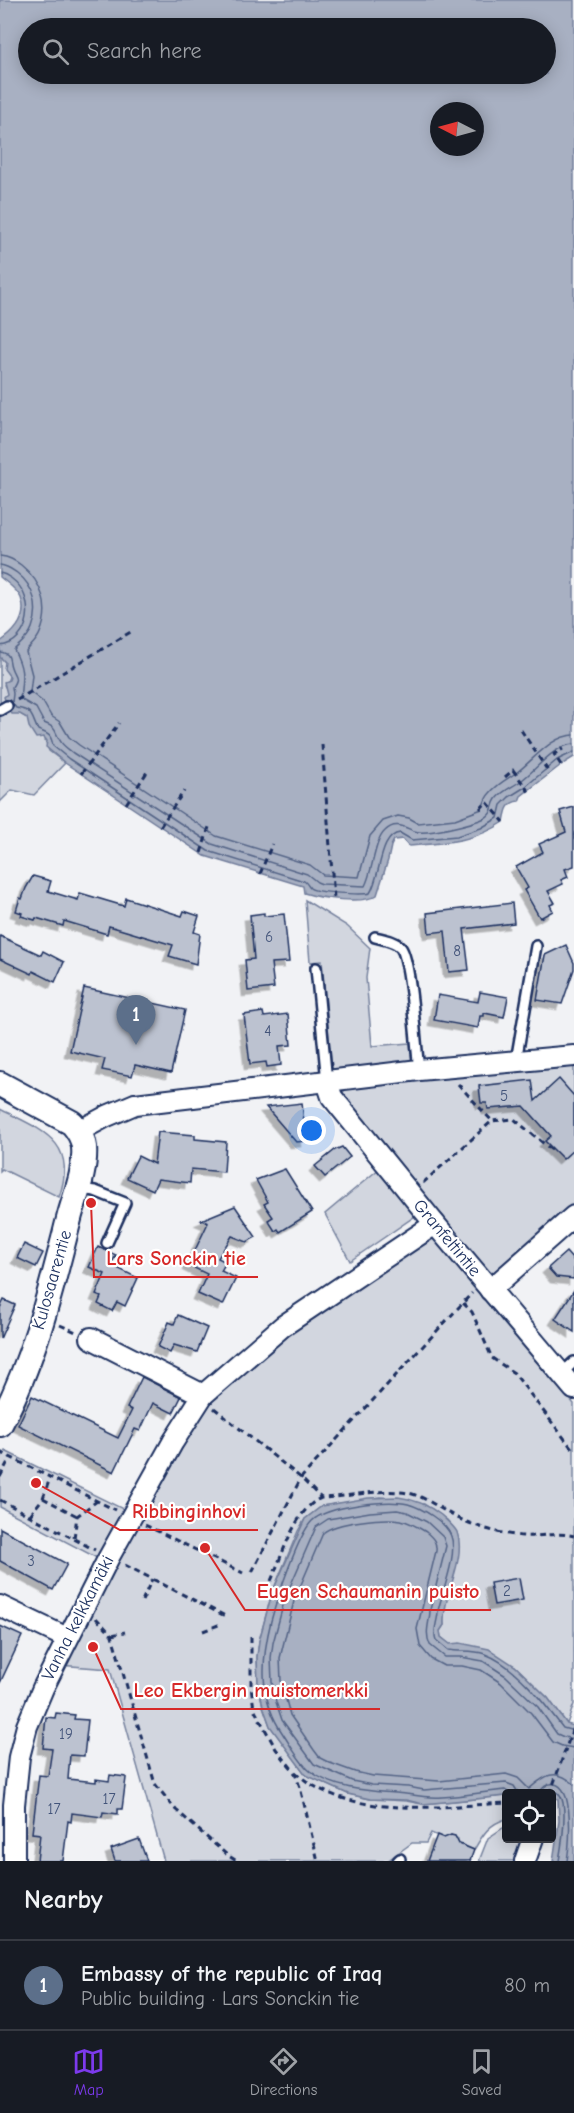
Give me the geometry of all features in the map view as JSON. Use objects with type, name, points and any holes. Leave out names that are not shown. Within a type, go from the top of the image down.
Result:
[{"type":"street","points":[[0,1084],[64,1118],[79,1131],[135,1104],[419,1070],[574,1056]]},
{"type":"street","name":"Granfeltintie","points":[[327,1082],[332,1097],[435,1224],[487,1285],[568,1368],[574,1389]]},
{"type":"street","name":"Kulosaarentie","points":[[0,1424],[24,1373],[42,1319],[84,1161],[84,1147],[79,1131]]},
{"type":"street","points":[[487,1285],[574,1216]]},
{"type":"street","name":"Vanha kelkkamäki","points":[[14,1861],[14,1805],[19,1757],[27,1726],[67,1638],[109,1557],[173,1442],[203,1395],[283,1326],[435,1224]]},
{"type":"street","points":[[91,1338],[203,1395]]},
{"type":"street","points":[[0,1606],[67,1638]]},
{"type":"street","points":[[525,1861],[532,1843]]},
{"type":"lane","points":[[375,937],[402,948],[408,972],[419,1070]]},
{"type":"lane","points":[[516,1061],[536,946]]},
{"type":"lane","points":[[316,969],[327,1082]]},
{"type":"lane","points":[[77,1189],[95,1191],[124,1203],[107,1243]]},
{"type":"path","points":[[27,693],[134,630]]},
{"type":"path","points":[[81,774],[119,723]]},
{"type":"path","points":[[521,730],[550,774]]},
{"type":"path","points":[[322,745],[334,898]]},
{"type":"path","points":[[561,765],[554,754],[563,749]]},
{"type":"path","points":[[126,804],[149,769]]},
{"type":"path","points":[[504,777],[513,770],[529,792]]},
{"type":"path","points":[[160,827],[184,791]]},
{"type":"path","points":[[480,809],[487,802],[504,822]]},
{"type":"path","points":[[201,853],[209,827]]},
{"type":"path","points":[[261,874],[272,844]]},
{"type":"path","points":[[448,1067],[456,1082],[492,1121]]},
{"type":"path","points":[[411,1194],[492,1121],[514,1119],[554,1152]]},
{"type":"path","points":[[252,1572],[301,1478],[463,1303],[487,1285]]},
{"type":"path","points":[[463,1303],[472,1312],[492,1358],[514,1373],[574,1451]]},
{"type":"path","points":[[42,1319],[91,1338]]},
{"type":"path","points":[[203,1395],[210,1405],[301,1478],[321,1498]]},
{"type":"path","points":[[0,1452],[111,1508]]},
{"type":"path","points":[[0,1478],[10,1458]]},
{"type":"path","points":[[30,1515],[42,1498],[50,1478]]},
{"type":"path","points":[[271,1581],[299,1517],[311,1502],[321,1498],[391,1491],[408,1493],[422,1498],[461,1520],[516,1536],[544,1536],[561,1533],[574,1536]]},
{"type":"path","points":[[42,1498],[77,1516]]},
{"type":"path","points":[[0,1500],[225,1616]]},
{"type":"path","points":[[74,1538],[77,1516],[97,1501]]},
{"type":"path","points":[[131,1518],[243,1574]]},
{"type":"path","points":[[142,1601],[152,1579]]},
{"type":"path","points":[[84,1607],[105,1625],[112,1635],[155,1784],[176,1810],[227,1855],[237,1861]]},
{"type":"path","points":[[203,1631],[221,1624]]},
{"type":"path","points":[[112,1635],[125,1632]]},
{"type":"path","points":[[251,1637],[251,1686],[254,1709],[276,1749],[294,1771],[314,1786],[356,1801],[384,1805],[442,1808],[502,1803]]},
{"type":"path","points":[[552,1789],[574,1725]]},
{"type":"path","points":[[294,1771],[318,1861]]},
{"type":"shaded area","points":[[0,657],[6,663],[9,671],[7,682],[4,685],[20,714],[27,718],[44,737],[49,751],[65,763],[34,795],[12,790],[0,802]]},
{"type":"shaded area","points":[[305,900],[347,926],[370,948],[366,978],[372,1046],[410,1043],[412,1061],[332,1071],[322,961],[310,962]]},
{"type":"shaded area","points":[[574,1064],[574,1206],[507,1267],[495,1273],[487,1272],[343,1098],[343,1092],[348,1087]]},
{"type":"shaded area","points":[[0,1109],[42,1131],[60,1150],[64,1163],[64,1178],[59,1197],[2,1169],[0,1171]]},
{"type":"shaded area","points":[[380,1168],[418,1214],[350,1261],[325,1214]]},
{"type":"shaded area","points":[[431,1235],[482,1292],[574,1404],[574,1704],[567,1724],[548,1698],[515,1666],[449,1644],[441,1637],[440,1631],[444,1625],[443,1612],[459,1545],[456,1531],[447,1520],[424,1504],[381,1497],[322,1506],[305,1519],[272,1593],[259,1641],[258,1684],[270,1726],[306,1775],[348,1794],[370,1799],[422,1804],[502,1796],[502,1821],[487,1830],[474,1850],[458,1843],[458,1839],[451,1835],[445,1839],[431,1833],[426,1843],[412,1843],[387,1861],[164,1861],[110,1669],[59,1665],[198,1415],[249,1360]]},
{"type":"shaded area","points":[[5,1451],[123,1509],[97,1558],[0,1507],[0,1460]]},
{"type":"shaded area","points":[[502,1829],[502,1843],[522,1843],[515,1861],[479,1861],[488,1838]]},
{"type":"water","points":[[0,0],[574,0],[574,757],[521,796],[519,801],[512,803],[506,811],[504,822],[493,829],[470,838],[434,844],[409,846],[403,839],[394,840],[377,895],[362,900],[352,900],[304,893],[303,886],[205,856],[65,763],[46,747],[47,741],[44,737],[36,738],[29,727],[27,718],[20,714],[12,714],[4,697],[7,694],[4,682],[10,677],[4,669],[5,662],[0,657],[0,642],[11,634],[21,618],[23,605],[17,592],[0,577]]},
{"type":"water","points":[[398,1497],[415,1501],[431,1508],[452,1525],[457,1532],[459,1554],[444,1614],[444,1625],[440,1631],[441,1637],[450,1644],[460,1643],[489,1649],[515,1666],[548,1698],[567,1724],[574,1726],[574,1861],[553,1861],[559,1821],[556,1789],[502,1789],[502,1796],[423,1804],[406,1800],[370,1799],[348,1794],[306,1775],[270,1726],[258,1684],[257,1657],[272,1593],[305,1519],[322,1506],[368,1498]]},
{"type":"building","points":[[574,807],[574,866],[565,869],[568,877],[561,880],[563,884],[548,891],[555,903],[550,905],[553,911],[540,918],[524,890],[528,888],[516,867],[543,852],[539,844],[566,832],[560,811]]},
{"type":"building","points":[[33,876],[51,881],[48,891],[78,900],[80,893],[124,906],[126,898],[182,916],[184,911],[199,916],[194,932],[200,934],[196,964],[169,956],[173,945],[109,926],[107,934],[64,921],[63,926],[21,916],[22,913],[16,911],[20,898],[22,899]]},
{"type":"building","points":[[512,903],[514,923],[464,929],[469,970],[449,972],[445,931],[429,933],[427,913]]},
{"type":"building","points":[[264,913],[264,916],[284,914],[289,962],[271,963],[274,988],[248,991],[245,960],[254,959],[250,915]]},
{"type":"building","points":[[0,936],[41,955],[43,951],[64,962],[55,982],[0,959]]},
{"type":"building","points":[[566,945],[574,963],[574,969],[562,1004],[537,1000],[545,955]]},
{"type":"building","points":[[84,988],[185,1010],[171,1073],[135,1065],[132,1076],[102,1070],[105,1059],[70,1051]]},
{"type":"building","points":[[480,992],[508,997],[504,1017],[484,1013],[484,1016],[480,1016],[478,1028],[434,1020],[438,995],[478,1002]]},
{"type":"building","points":[[263,1012],[264,1017],[288,1014],[291,1045],[279,1046],[281,1065],[267,1067],[266,1062],[250,1064],[244,1015]]},
{"type":"building","points":[[559,1079],[574,1096],[574,1149],[563,1159],[545,1141],[551,1136],[524,1106],[488,1109],[487,1103],[481,1103],[479,1086],[532,1080],[535,1101]]},
{"type":"building","points":[[302,1103],[306,1141],[296,1142],[266,1107]]},
{"type":"building","points":[[158,1132],[195,1135],[195,1139],[226,1142],[224,1172],[191,1169],[190,1183],[158,1179],[153,1190],[127,1178],[138,1156],[154,1164]]},
{"type":"building","points":[[342,1147],[350,1157],[325,1177],[315,1166]]},
{"type":"building","points":[[285,1169],[312,1212],[280,1232],[278,1229],[275,1231],[268,1220],[273,1217],[264,1204],[268,1202],[256,1180]]},
{"type":"building","points":[[235,1206],[256,1237],[247,1242],[232,1236],[218,1258],[226,1262],[221,1271],[236,1278],[223,1305],[198,1294],[207,1274],[188,1265],[208,1223],[201,1220]]},
{"type":"building","points":[[24,1244],[43,1253],[36,1267],[17,1258]]},
{"type":"building","points":[[98,1247],[116,1255],[111,1265],[138,1278],[125,1306],[117,1302],[112,1311],[98,1304],[101,1297],[96,1295],[105,1274],[89,1267]]},
{"type":"building","points":[[566,1252],[574,1261],[574,1279],[556,1277],[548,1268]]},
{"type":"building","points":[[574,1290],[574,1332],[555,1319]]},
{"type":"building","points":[[4,1300],[15,1305],[0,1339],[0,1308]]},
{"type":"building","points":[[178,1315],[207,1328],[197,1352],[174,1345],[170,1353],[158,1347],[169,1322],[174,1324]]},
{"type":"building","points":[[142,1377],[181,1397],[173,1413],[153,1403],[140,1431],[135,1429],[114,1472],[18,1425],[32,1396],[118,1438],[132,1410],[127,1408]]},
{"type":"building","points":[[0,1528],[67,1564],[53,1590],[0,1561]]},
{"type":"building","points":[[519,1578],[523,1600],[494,1605],[490,1583]]},
{"type":"building","points":[[0,1626],[22,1636],[0,1683]]},
{"type":"building","points":[[56,1713],[75,1715],[74,1719],[88,1720],[84,1756],[70,1755],[68,1779],[96,1782],[96,1779],[109,1781],[110,1775],[126,1778],[122,1809],[118,1809],[118,1814],[103,1812],[102,1817],[72,1813],[71,1822],[68,1821],[63,1861],[37,1861],[40,1834],[32,1833],[39,1775],[48,1776],[52,1749],[43,1748],[46,1717],[55,1718]]},
{"type":"building","points":[[437,1835],[444,1838],[455,1836],[459,1844],[474,1850],[470,1861],[427,1861]]},
{"type":"building","points":[[139,1839],[147,1861],[115,1861],[111,1849]]},
{"type":"place","name":"Embassy of the republic of Iraq","points":[[136,1045]]},
{"type":"place","name":"Lars Sonckin tie","points":[[91,1203]]},
{"type":"place","name":"Ribbinginhovi","points":[[36,1483]]},
{"type":"place","name":"Eugen Schaumanin puisto","points":[[205,1548]]},
{"type":"place","name":"Leo Ekbergin muistomerkki","points":[[93,1647]]}]
